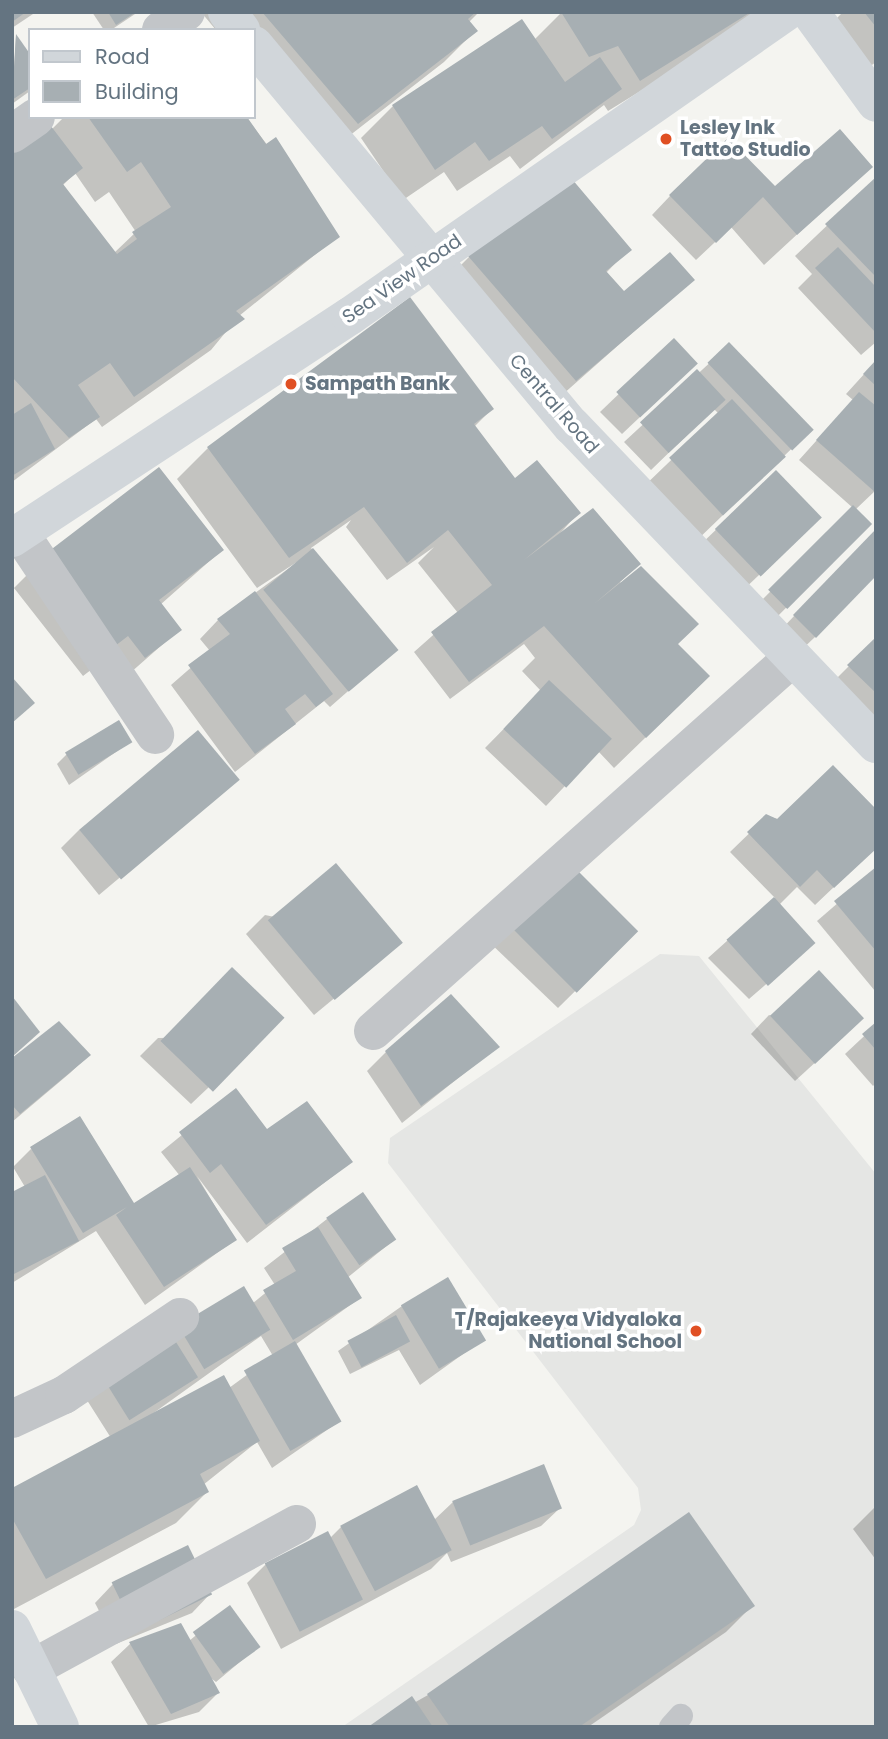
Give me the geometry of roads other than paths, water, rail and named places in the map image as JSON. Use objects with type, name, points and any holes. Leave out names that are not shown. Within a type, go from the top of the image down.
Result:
[{"type":"main road","points":[[227,12],[239,28]]},
{"type":"main road","name":"Sea View Road","points":[[16,536],[430,260],[786,12]]},
{"type":"main road","points":[[810,12],[876,103]]},
{"type":"main road","name":"Central Road","points":[[256,47],[430,260],[572,426],[791,659],[876,744]]},
{"type":"main road","points":[[12,1629],[60,1727]]},
{"type":"street","points":[[164,28],[186,12]]},
{"type":"street","points":[[12,134],[33,119]]},
{"type":"street","points":[[16,536],[155,735]]},
{"type":"street","points":[[373,1031],[791,659]]},
{"type":"street","points":[[12,1419],[76,1387],[180,1317]]},
{"type":"street","points":[[31,1670],[297,1524]]},
{"type":"place","name":"Lesley Ink Tattoo Studio","points":[[666,139]]},
{"type":"place","name":"Sampath Bank","points":[[291,384]]},
{"type":"place","name":"T/Rajakeeya Vidyaloka National School","points":[[696,1331]]}]
